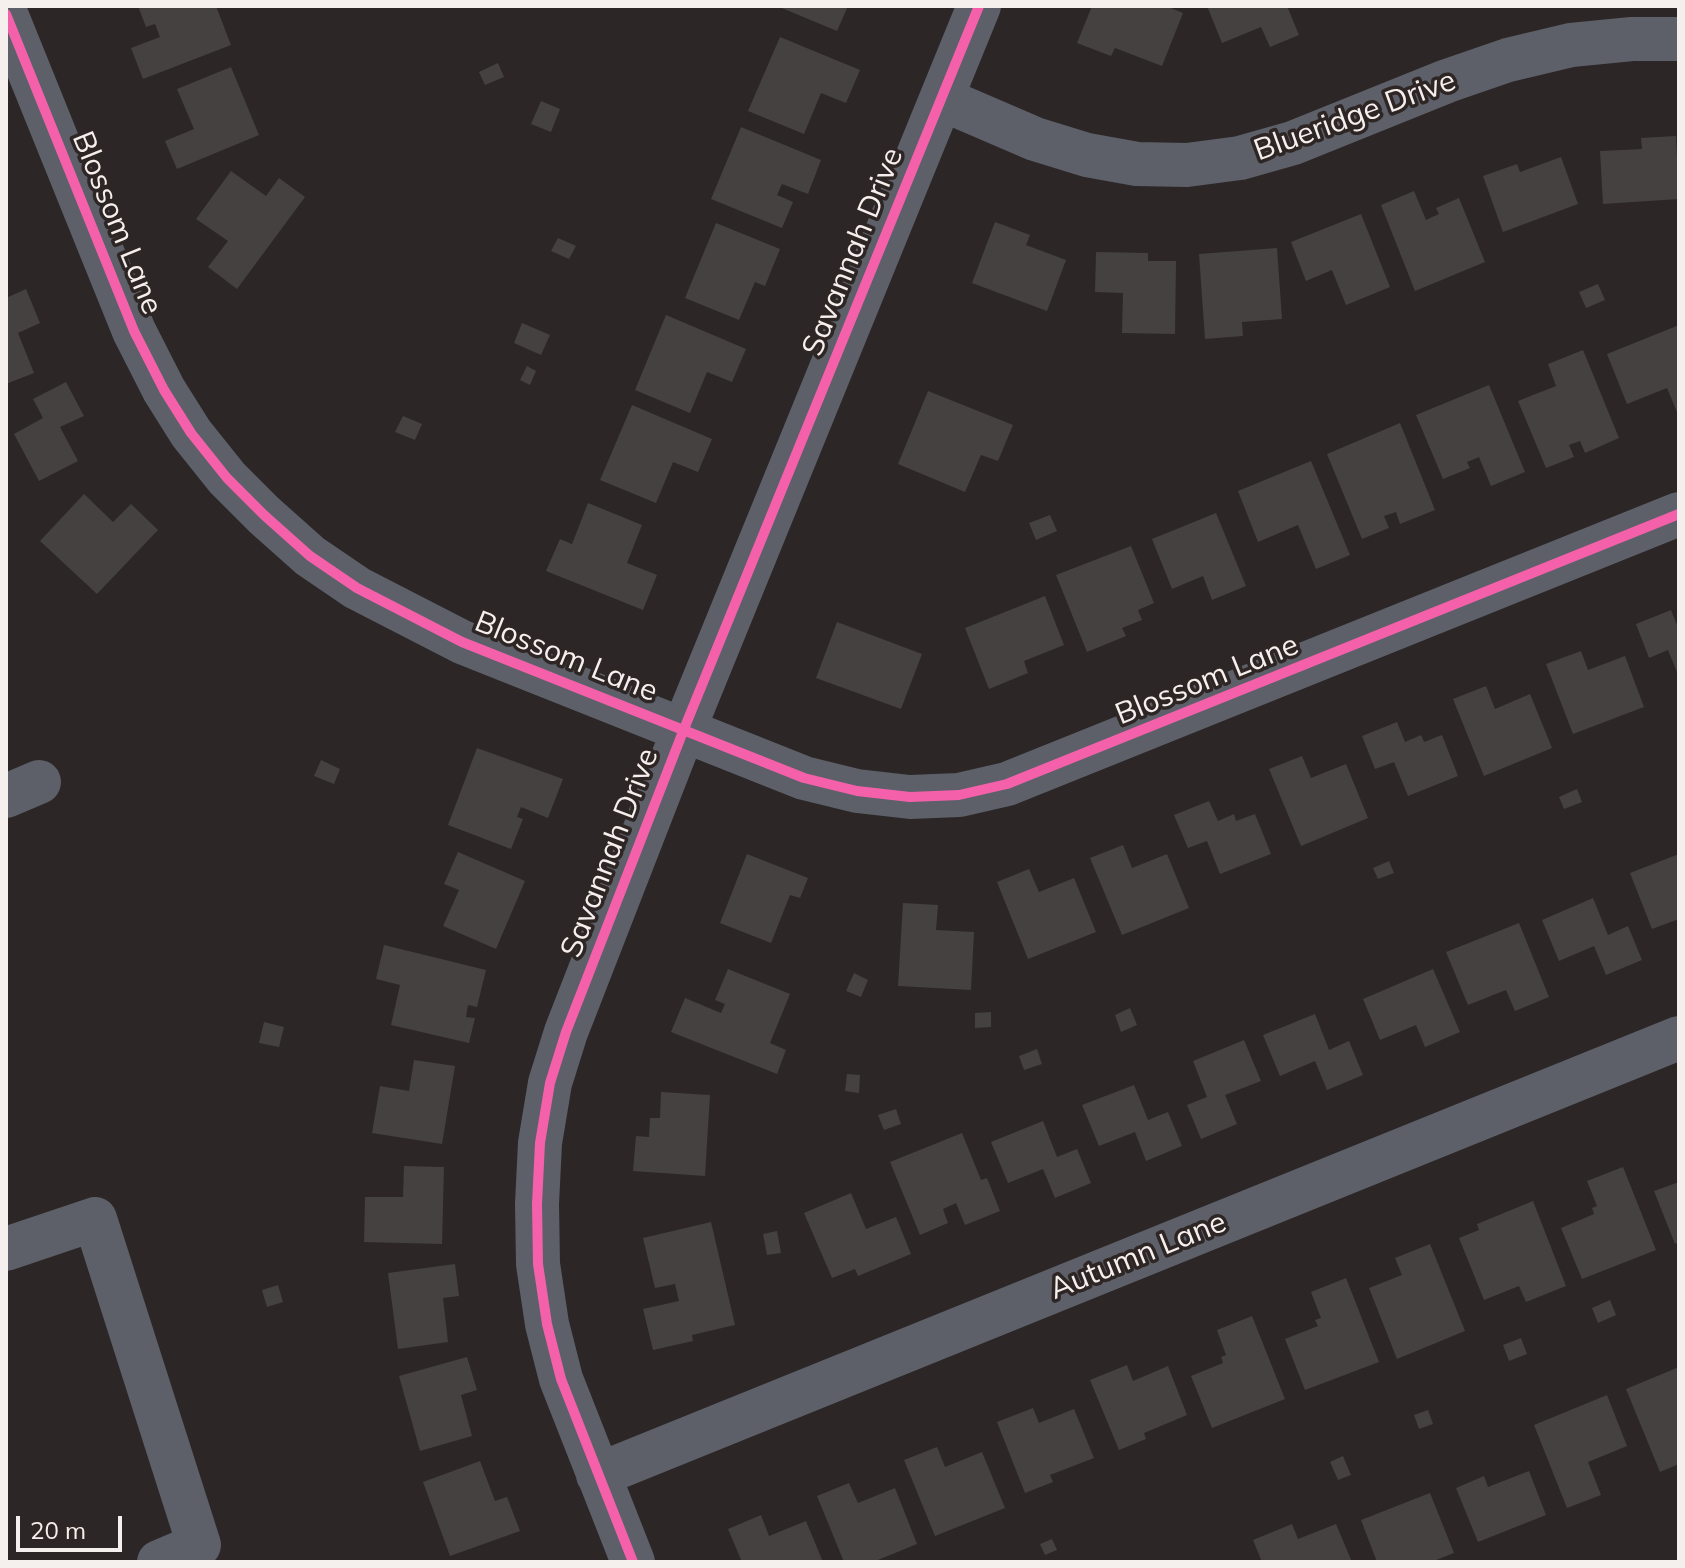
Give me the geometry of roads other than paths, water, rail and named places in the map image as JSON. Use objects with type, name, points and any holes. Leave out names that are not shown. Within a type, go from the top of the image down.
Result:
[{"type":"street","name":"Savannah Drive","points":[[633,1562],[561,1379],[547,1324],[538,1264],[537,1204],[540,1143],[550,1083],[566,1032],[684,729],[979,6]]},
{"type":"street","name":"Blossom Lane","points":[[6,14],[134,331],[164,390],[191,433],[227,478],[310,556],[357,588],[462,642],[804,778],[857,791],[910,797],[959,795],[1007,784],[1679,514]]},
{"type":"street","name":"Blueridge Drive","points":[[942,99],[1035,139],[1087,155],[1137,164],[1187,165],[1240,158],[1293,143],[1508,60],[1571,45],[1632,39],[1679,39]]},
{"type":"street","name":"Autumn Lane","points":[[598,1475],[1679,1038]]},
{"type":"street","points":[[6,1249],[95,1219],[199,1545],[159,1562]]}]
